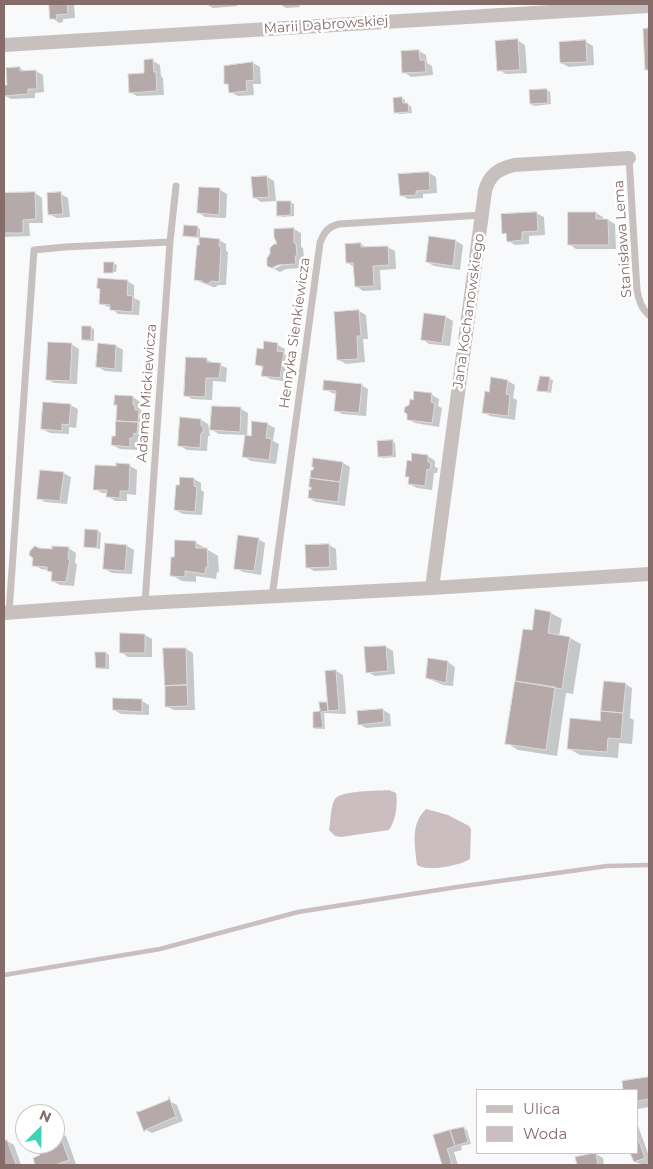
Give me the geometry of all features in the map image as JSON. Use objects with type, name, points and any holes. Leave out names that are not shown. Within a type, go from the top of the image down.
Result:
[{"type":"street","name":"Marii Dąbrowskiej","points":[[4,45],[649,6]]},
{"type":"street","name":"Jana Kochanowskiego","points":[[432,588],[488,182],[494,173],[502,168],[514,165],[629,158]]},
{"type":"street","points":[[6,613],[145,603],[432,588],[649,574]]},
{"type":"lane","name":"Stanisława Lema","points":[[629,158],[637,290],[639,302],[644,311],[649,315]]},
{"type":"lane","name":"Adama Mickiewicza","points":[[145,603],[170,242],[176,186]]},
{"type":"lane","name":"Henryka Sienkiewicza","points":[[272,597],[320,243],[323,234],[330,227],[339,224],[482,215]]},
{"type":"lane","points":[[6,613],[34,250],[170,242]]},
{"type":"water","points":[[389,790],[396,793],[397,802],[395,817],[389,830],[341,837],[335,836],[329,830],[332,806],[335,799],[339,796],[352,792]]},
{"type":"water","points":[[426,809],[448,815],[469,826],[471,829],[470,859],[458,864],[436,868],[417,865],[416,828],[421,815]]},
{"type":"building","points":[[49,4],[67,4],[68,14],[56,15],[57,19],[50,19]]},
{"type":"building","points":[[649,28],[649,70],[645,70],[643,29]]},
{"type":"building","points":[[518,39],[520,70],[497,71],[495,41]]},
{"type":"building","points":[[586,40],[587,62],[560,63],[559,42]]},
{"type":"building","points":[[419,50],[420,60],[425,60],[426,72],[402,73],[401,51]]},
{"type":"building","points":[[153,59],[157,91],[129,93],[128,74],[144,73],[144,60]]},
{"type":"building","points":[[253,62],[254,80],[246,81],[247,91],[229,93],[228,84],[224,84],[224,66]]},
{"type":"building","points":[[20,67],[20,71],[36,70],[37,89],[28,89],[28,94],[4,96],[4,85],[7,85],[6,68]]},
{"type":"building","points":[[547,89],[548,103],[530,104],[529,90]]},
{"type":"building","points":[[402,97],[403,103],[408,103],[409,112],[394,113],[393,98]]},
{"type":"building","points":[[429,172],[430,190],[416,191],[416,195],[400,196],[398,174]]},
{"type":"building","points":[[267,176],[269,197],[253,198],[251,177]]},
{"type":"building","points":[[199,187],[220,188],[219,215],[197,213]]},
{"type":"building","points":[[35,192],[36,219],[23,220],[23,233],[4,233],[4,193]]},
{"type":"building","points":[[61,192],[63,214],[48,215],[47,193]]},
{"type":"building","points":[[277,201],[291,201],[291,215],[277,216]]},
{"type":"building","points":[[537,212],[538,231],[522,232],[522,240],[507,242],[506,233],[502,234],[501,214]]},
{"type":"building","points":[[568,212],[596,212],[596,219],[608,219],[609,245],[568,245]]},
{"type":"building","points":[[184,225],[198,226],[197,237],[183,236]]},
{"type":"building","points":[[294,228],[296,264],[278,265],[272,268],[267,266],[270,248],[277,244],[274,237],[274,229]]},
{"type":"building","points":[[429,236],[456,240],[453,266],[426,262]]},
{"type":"building","points":[[199,237],[220,239],[219,282],[211,281],[208,284],[194,280]]},
{"type":"building","points":[[361,243],[361,247],[388,246],[389,265],[373,266],[374,286],[355,287],[353,263],[346,263],[345,244]]},
{"type":"building","points":[[104,262],[114,262],[113,273],[104,273]]},
{"type":"building","points":[[98,278],[128,280],[127,295],[133,296],[132,312],[110,310],[110,305],[99,304],[100,289],[97,288]]},
{"type":"building","points":[[359,310],[361,336],[357,336],[358,359],[337,360],[334,312]]},
{"type":"building","points":[[424,313],[446,316],[442,343],[421,340]]},
{"type":"building","points":[[82,326],[91,326],[91,340],[82,340]]},
{"type":"building","points":[[264,341],[278,343],[277,351],[284,352],[280,378],[261,376],[263,366],[255,365],[257,348],[263,349]]},
{"type":"building","points":[[48,342],[72,343],[70,381],[46,380]]},
{"type":"building","points":[[98,343],[116,345],[115,369],[96,367]]},
{"type":"building","points":[[186,357],[207,358],[207,362],[221,363],[219,378],[206,378],[205,397],[184,396]]},
{"type":"building","points":[[540,376],[550,377],[548,392],[537,391]]},
{"type":"building","points":[[491,377],[508,380],[506,394],[510,395],[508,416],[482,413],[485,391],[489,392]]},
{"type":"building","points":[[324,380],[362,384],[359,413],[334,411],[336,391],[323,390]]},
{"type":"building","points":[[414,391],[432,393],[431,402],[435,403],[432,423],[407,420],[407,414],[404,412],[405,407],[409,405],[410,399],[413,400]]},
{"type":"building","points":[[115,395],[133,396],[135,410],[139,410],[138,422],[116,421],[117,405],[114,405]]},
{"type":"building","points":[[43,402],[71,404],[69,425],[62,424],[62,431],[41,429]]},
{"type":"building","points":[[212,406],[241,407],[240,432],[210,430]]},
{"type":"building","points":[[180,417],[201,419],[203,433],[201,433],[200,448],[178,446]]},
{"type":"building","points":[[116,421],[138,422],[137,434],[134,433],[133,438],[130,438],[130,447],[111,445],[112,436],[115,436]]},
{"type":"building","points":[[252,421],[268,423],[266,438],[272,439],[269,460],[242,457],[245,435],[251,436]]},
{"type":"building","points":[[393,440],[393,456],[378,457],[377,441]]},
{"type":"building","points":[[412,453],[428,455],[428,462],[431,463],[430,470],[427,469],[425,486],[408,484],[409,477],[405,477],[407,460],[411,461]]},
{"type":"building","points":[[313,458],[343,462],[340,482],[310,478],[311,470],[314,467],[312,467]]},
{"type":"building","points":[[116,463],[130,464],[129,491],[120,491],[120,498],[106,497],[107,490],[93,490],[95,465],[116,466]]},
{"type":"building","points":[[40,470],[64,472],[60,501],[37,499]]},
{"type":"building","points":[[180,477],[194,478],[194,486],[197,487],[195,512],[174,510],[176,485],[179,485]]},
{"type":"building","points":[[310,478],[340,482],[338,502],[308,498],[309,489],[311,490],[311,487],[309,487]]},
{"type":"building","points":[[85,529],[98,530],[97,548],[84,547]]},
{"type":"building","points":[[238,535],[259,538],[254,571],[234,569]]},
{"type":"building","points":[[175,540],[196,541],[196,548],[207,548],[208,567],[206,567],[205,574],[185,571],[185,577],[170,576],[171,557],[174,557]]},
{"type":"building","points":[[105,543],[127,545],[125,571],[103,569]]},
{"type":"building","points":[[329,544],[330,567],[306,568],[305,545]]},
{"type":"building","points":[[35,546],[52,549],[52,546],[69,547],[68,559],[70,559],[66,582],[51,581],[52,572],[47,571],[47,567],[32,566],[33,558],[29,555]]},
{"type":"building","points":[[535,609],[551,612],[548,633],[570,637],[562,689],[515,681],[523,629],[532,630]]},
{"type":"building","points":[[120,633],[145,634],[145,653],[120,653]]},
{"type":"building","points":[[386,646],[388,671],[366,673],[364,647]]},
{"type":"building","points":[[163,648],[186,648],[187,685],[165,686]]},
{"type":"building","points":[[95,652],[106,652],[106,668],[96,668]]},
{"type":"building","points":[[428,658],[448,661],[446,683],[426,678]]},
{"type":"building","points":[[336,670],[339,710],[328,711],[325,671]]},
{"type":"building","points":[[515,681],[555,687],[546,750],[505,744]]},
{"type":"building","points":[[604,681],[626,683],[623,713],[601,711]]},
{"type":"building","points":[[187,685],[188,706],[165,707],[165,686]]},
{"type":"building","points":[[113,698],[142,699],[142,712],[113,710]]},
{"type":"building","points":[[319,702],[327,702],[328,711],[321,712],[323,728],[313,728],[313,712],[320,711]]},
{"type":"building","points":[[383,709],[384,722],[358,725],[357,711]]},
{"type":"building","points":[[601,711],[623,713],[621,739],[608,738],[607,752],[567,749],[570,718],[600,721]]},
{"type":"building","points":[[649,1077],[649,1099],[638,1101],[638,1089],[623,1089],[622,1081]]},
{"type":"building","points":[[169,1097],[177,1119],[175,1117],[144,1132],[136,1111],[138,1112],[168,1100]]},
{"type":"building","points":[[464,1127],[468,1142],[455,1146],[450,1130]]},
{"type":"building","points":[[450,1130],[455,1146],[447,1149],[452,1164],[442,1165],[433,1135]]},
{"type":"building","points":[[638,1139],[645,1158],[634,1162],[630,1154],[638,1154]]},
{"type":"building","points":[[7,1140],[16,1164],[13,1165],[4,1165],[4,1141]]},
{"type":"building","points":[[65,1149],[69,1160],[55,1165],[35,1165],[33,1158],[40,1155],[65,1154]]},
{"type":"building","points":[[596,1154],[598,1165],[577,1165],[575,1157]]},
{"type":"waterway","points":[[4,975],[160,949],[298,912],[607,866],[649,865]]}]
